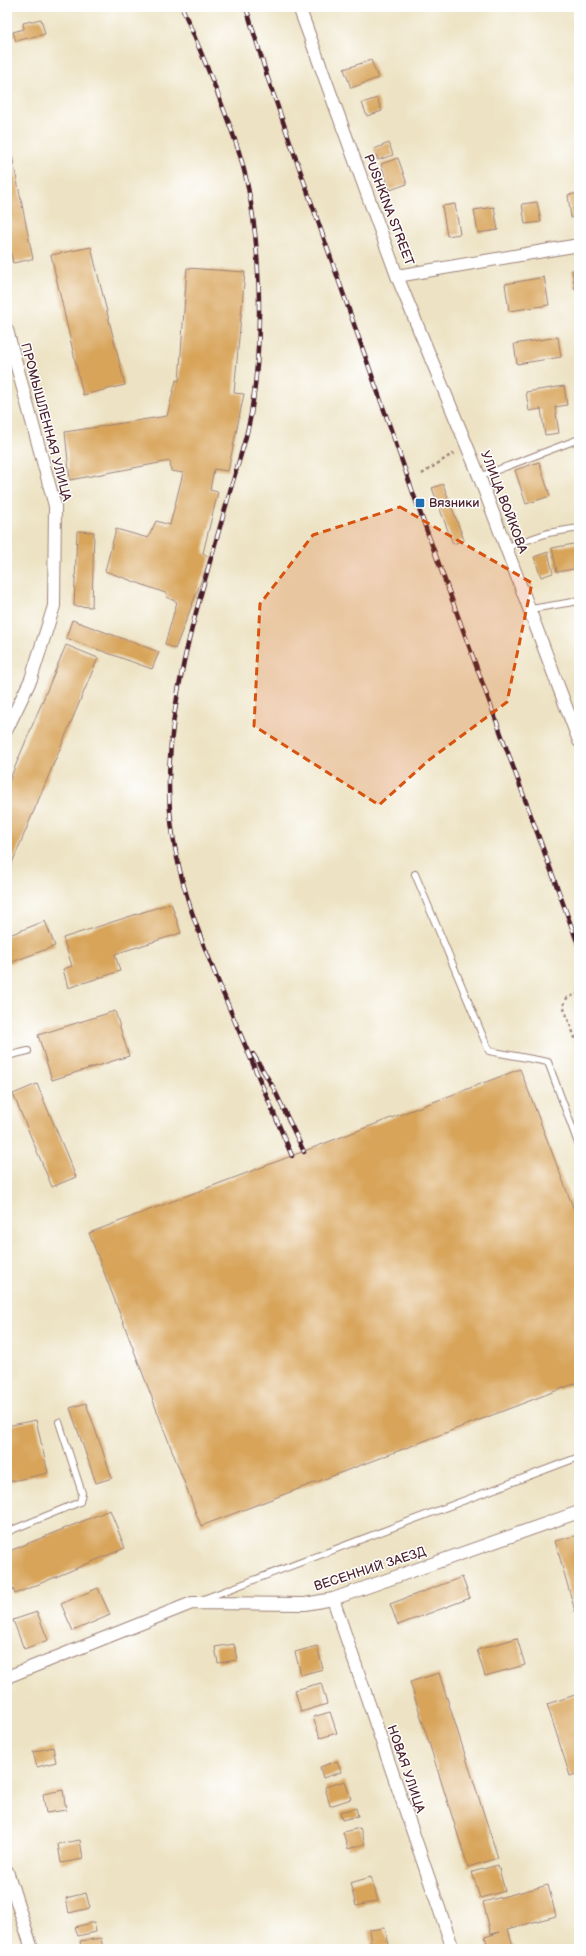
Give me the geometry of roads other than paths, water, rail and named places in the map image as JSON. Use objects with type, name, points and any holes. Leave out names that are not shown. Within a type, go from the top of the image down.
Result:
[{"type":"street","name":"PUSHKINA STREET","points":[[299,7],[397,276],[579,245]]},
{"type":"street","name":"УЛИЦА ВОЙКОВА","points":[[397,276],[507,547],[579,741]]},
{"type":"street","name":"ПРОМЫШЛЕННАЯ УЛИЦА","points":[[7,330],[55,506],[54,606],[31,679],[7,729]]},
{"type":"street","name":"ВЕСЕННИЙ ЗАЕЗД","points":[[7,1677],[192,1603],[305,1604],[333,1599],[579,1512]]},
{"type":"street","name":"НОВАЯ УЛИЦА","points":[[333,1599],[452,1949]]},
{"type":"street","points":[[7,1871],[32,1949]]},
{"type":"lane","points":[[479,476],[579,439]]},
{"type":"lane","points":[[507,547],[548,533],[579,528]]},
{"type":"lane","points":[[531,610],[579,600]]},
{"type":"lane","points":[[415,874],[489,1051],[548,1062],[579,1146]]},
{"type":"lane","points":[[7,1056],[28,1051]]},
{"type":"lane","points":[[7,1532],[80,1502],[82,1493],[59,1422]]},
{"type":"lane","points":[[192,1603],[579,1457]]},
{"type":"railway","points":[[182,7],[226,115],[247,181],[256,247],[259,317],[255,384],[249,424],[199,601],[175,709],[169,782],[170,812],[180,871],[197,929],[292,1156]]},
{"type":"railway","points":[[246,7],[267,76],[417,504],[579,947]]},
{"type":"railway","points":[[253,1054],[273,1087],[304,1152]]},
{"type":"place","name":"Вязники","points":[[420,503]]}]
